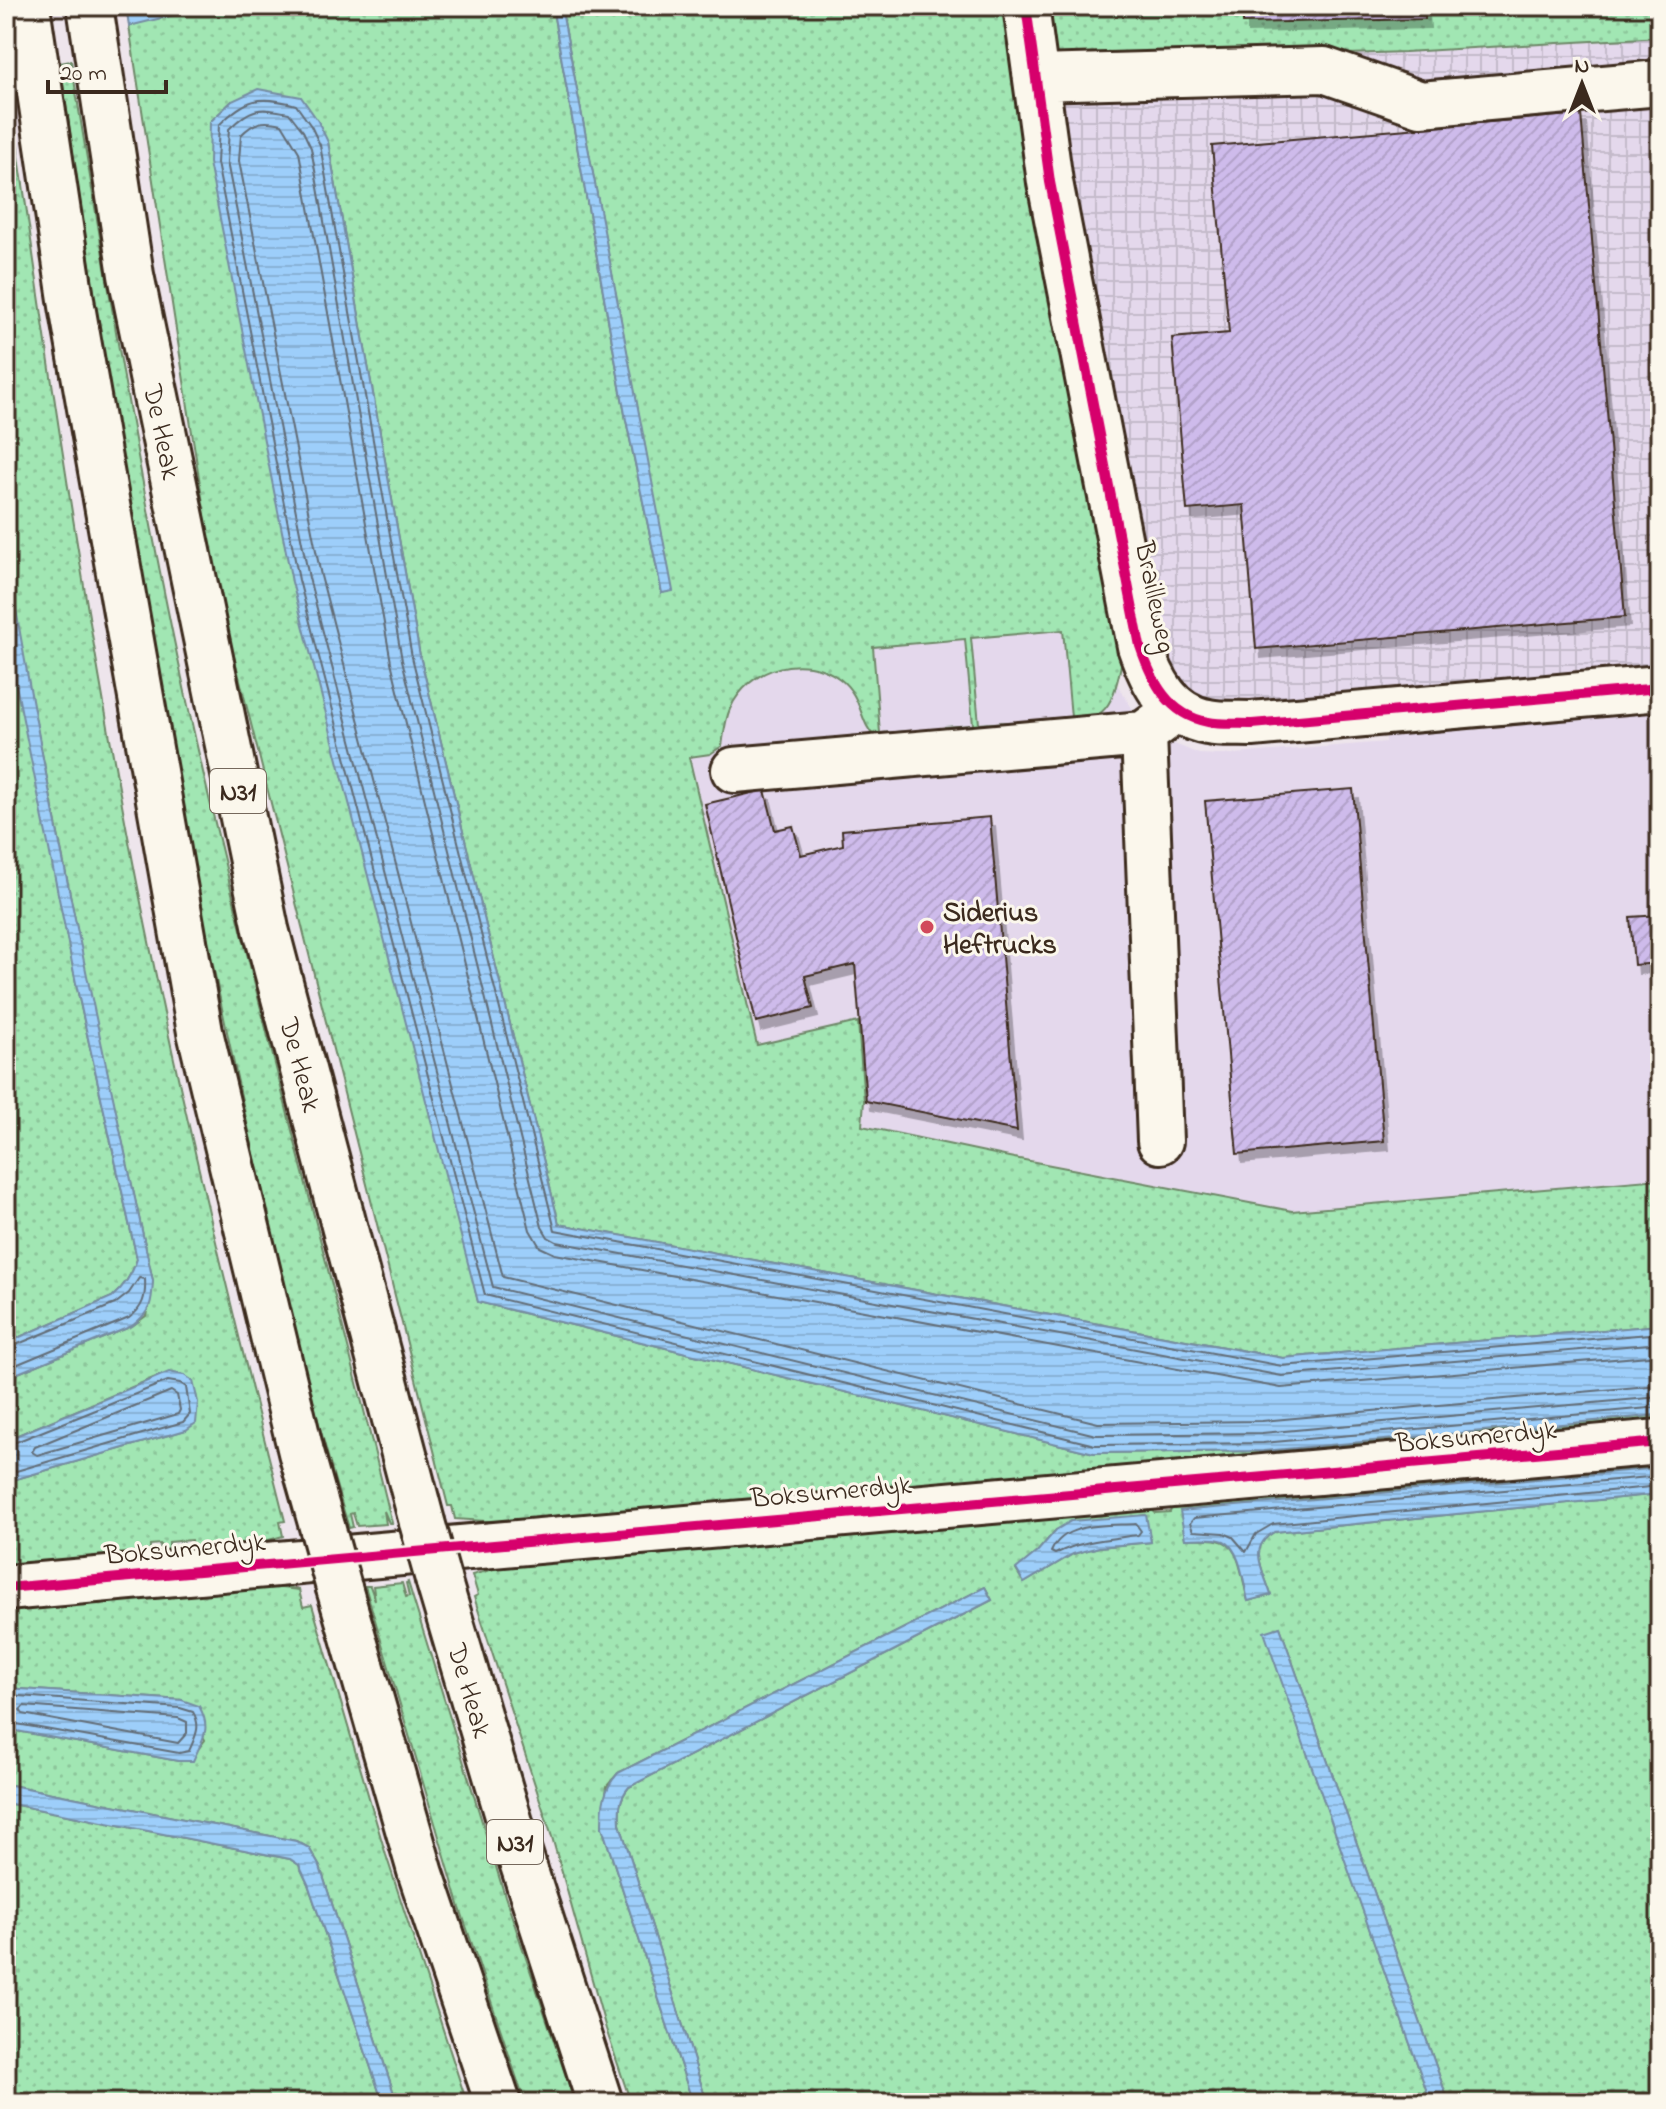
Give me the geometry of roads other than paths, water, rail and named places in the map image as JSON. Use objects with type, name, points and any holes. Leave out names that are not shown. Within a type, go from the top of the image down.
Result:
[{"type":"main road","points":[[27,6],[72,306],[200,1032],[301,1452],[421,1874],[498,2103]]},
{"type":"main road","name":"De Heak","points":[[90,6],[131,275],[266,929],[438,1579],[516,1843],[600,2103]]},
{"type":"main road","name":"Brailleweg","points":[[1026,6],[1050,182],[1140,646],[1160,722]]},
{"type":"main road","points":[[1036,78],[1324,70],[1421,104],[1660,83]]},
{"type":"main road","points":[[734,770],[1160,722],[1252,724],[1660,688]]},
{"type":"main road","points":[[1160,722],[1160,1141]]},
{"type":"main road","name":"Boksumerdyk","points":[[6,1588],[1660,1442]]},
{"type":"water","points":[[126,6],[195,6],[174,15],[129,26]]},
{"type":"water","points":[[552,6],[561,6],[673,591],[662,593],[626,420]]},
{"type":"water","points":[[258,89],[301,97],[328,142],[420,656],[559,1224],[1283,1358],[1660,1325],[1660,1415],[1263,1451],[1094,1453],[478,1302],[292,582],[209,163],[210,122],[232,101]]},
{"type":"water","points":[[6,550],[56,825],[153,1281],[149,1306],[132,1326],[6,1378],[6,1343],[112,1297],[128,1280],[137,1259],[79,998],[13,670],[6,625]]},
{"type":"water","points":[[169,1372],[184,1375],[193,1381],[198,1402],[196,1423],[186,1430],[6,1482],[6,1440]]},
{"type":"water","points":[[1660,1468],[1660,1494],[1274,1532],[1266,1538],[1259,1552],[1271,1595],[1248,1601],[1241,1568],[1230,1545],[1215,1539],[1185,1539],[1180,1511]]},
{"type":"water","points":[[1146,1515],[1151,1542],[1099,1547],[1073,1554],[1024,1583],[1016,1569],[1037,1552],[1056,1530],[1071,1521]]},
{"type":"water","points":[[985,1587],[992,1600],[629,1787],[623,1796],[620,1824],[707,2103],[693,2103],[602,1827],[603,1805],[609,1786],[618,1773]]},
{"type":"water","points":[[1280,1627],[1449,2103],[1431,2103],[1264,1632]]},
{"type":"water","points":[[6,1688],[182,1700],[199,1706],[205,1721],[205,1734],[193,1761],[178,1761],[6,1729]]},
{"type":"water","points":[[6,1784],[296,1841],[309,1848],[320,1867],[397,2103],[383,2103],[299,1865],[290,1859],[6,1803]]},
{"type":"place","name":"Siderius Heftrucks","points":[[927,927]]}]
